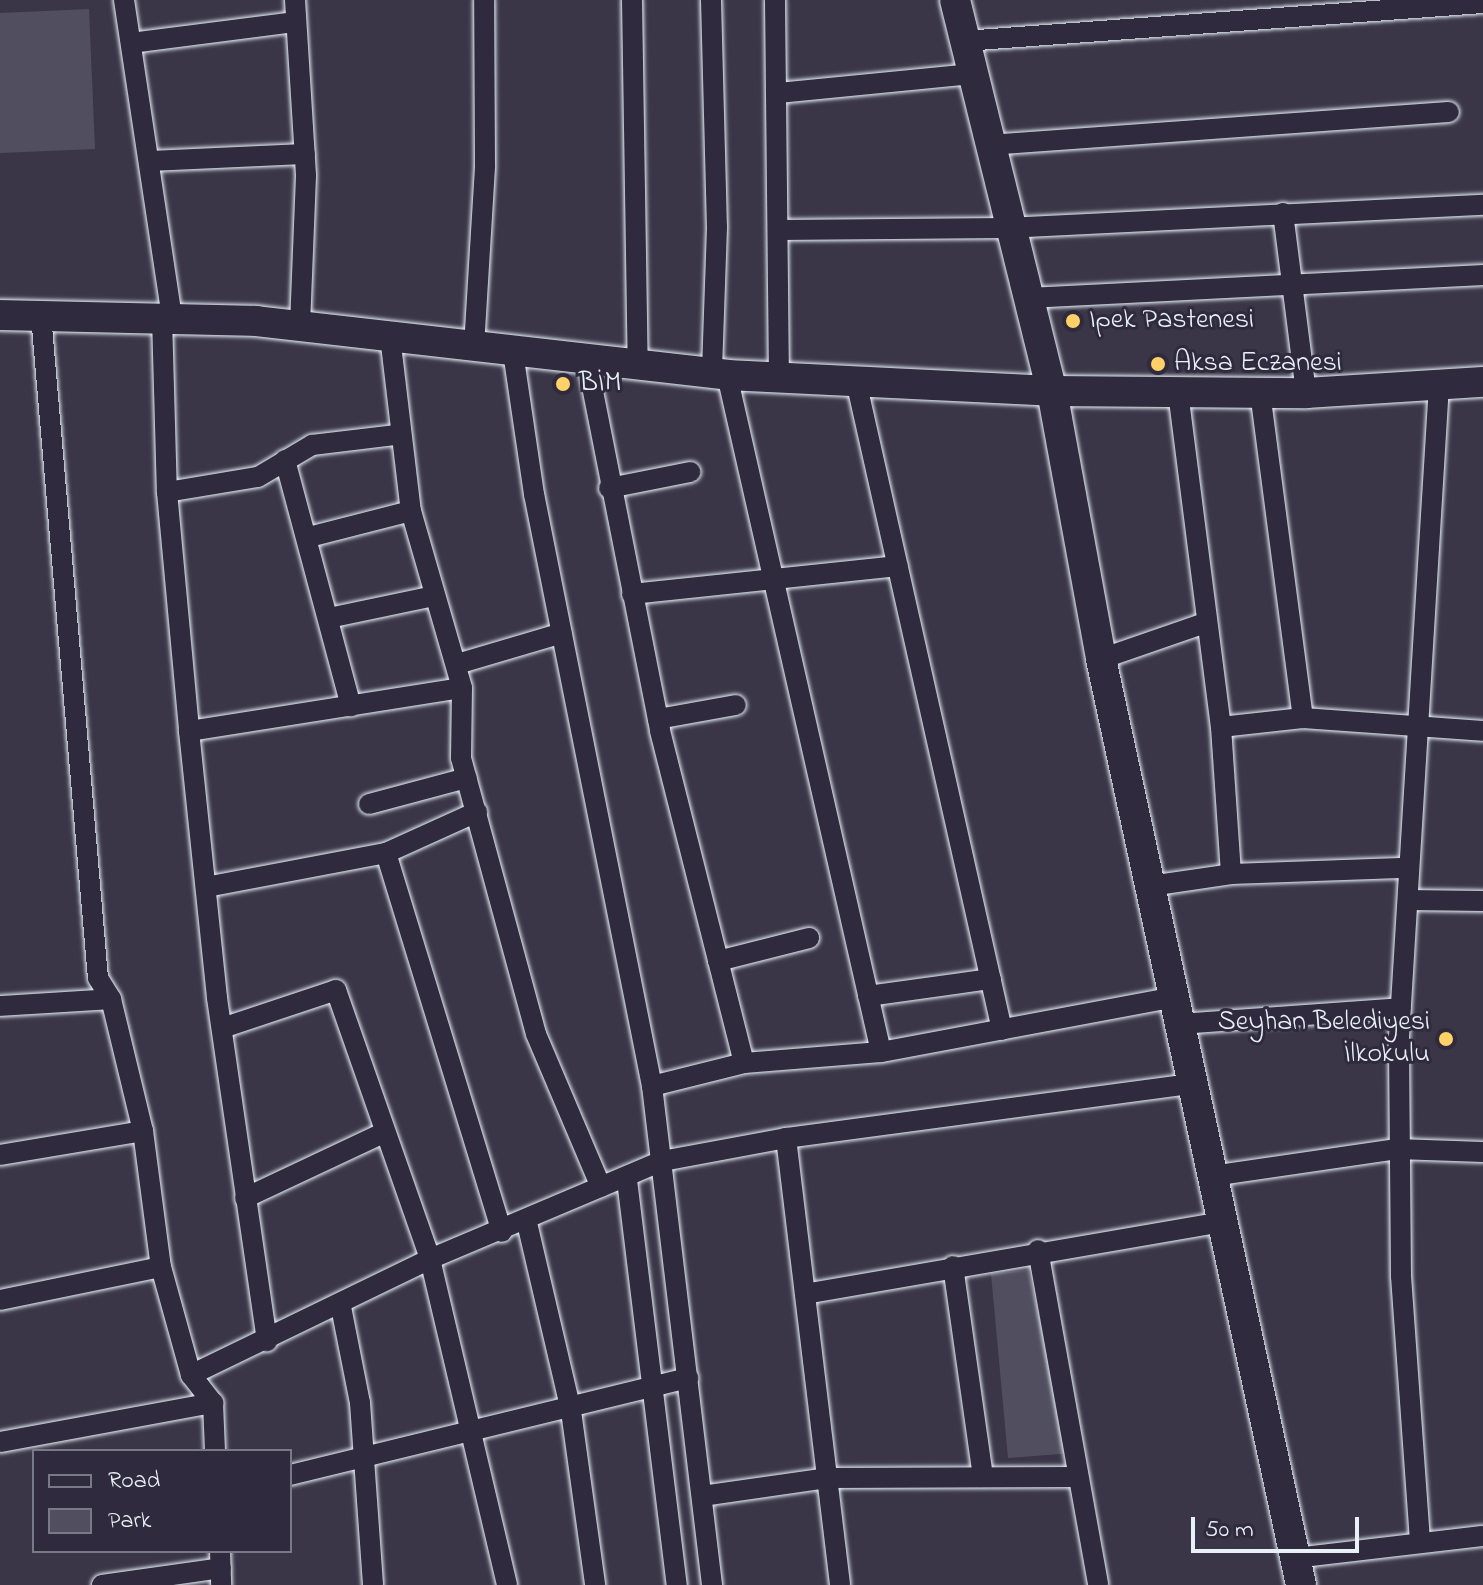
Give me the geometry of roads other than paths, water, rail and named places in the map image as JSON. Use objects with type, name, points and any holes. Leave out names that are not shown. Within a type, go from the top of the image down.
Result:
[{"type":"main road","points":[[955,0],[1006,228],[1052,391],[1101,659],[1298,1571]]},
{"type":"main road","points":[[0,315],[167,318],[300,326],[638,367],[1052,391],[1306,393],[1483,382]]},
{"type":"street","points":[[124,0],[149,161],[167,318],[167,492],[189,731],[222,1028],[267,1341]]},
{"type":"street","points":[[295,0],[305,154],[300,326]]},
{"type":"street","points":[[474,347],[485,165],[484,0]]},
{"type":"street","points":[[632,0],[638,367]]},
{"type":"street","points":[[711,0],[719,374],[773,577],[881,1052]]},
{"type":"street","points":[[775,0],[779,377]]},
{"type":"street","points":[[964,41],[1429,3],[1483,3]]},
{"type":"street","points":[[131,43],[296,22]]},
{"type":"street","points":[[778,93],[972,74]]},
{"type":"street","points":[[988,145],[1449,112]]},
{"type":"street","points":[[149,161],[305,154]]},
{"type":"street","points":[[779,230],[1006,228],[1483,205]]},
{"type":"street","points":[[1283,213],[1306,393]]},
{"type":"street","points":[[1028,298],[1293,288],[1483,275]]},
{"type":"street","points":[[41,315],[98,978],[111,999],[143,1131],[161,1267],[191,1375],[213,1403],[215,1449]]},
{"type":"street","points":[[390,336],[396,435],[411,511],[462,688],[467,778],[536,1034],[601,1187]]},
{"type":"street","points":[[513,352],[562,633],[652,1086],[712,1585]]},
{"type":"street","points":[[587,361],[609,488],[658,719],[744,1063]]},
{"type":"street","points":[[856,381],[1002,1030]]},
{"type":"street","points":[[1420,1541],[1397,1149],[1407,868],[1420,728],[1439,385]]},
{"type":"street","points":[[1178,392],[1205,623],[1221,727],[1231,874]]},
{"type":"street","points":[[1260,392],[1303,718]]},
{"type":"street","points":[[167,492],[258,477],[312,445],[396,435]]},
{"type":"street","points":[[285,460],[309,537],[351,706]]},
{"type":"street","points":[[609,488],[690,472]]},
{"type":"street","points":[[309,537],[411,511]]},
{"type":"street","points":[[632,594],[898,566]]},
{"type":"street","points":[[329,618],[434,596]]},
{"type":"street","points":[[1101,659],[1205,623]]},
{"type":"street","points":[[457,664],[562,633]]},
{"type":"street","points":[[189,731],[462,688]]},
{"type":"street","points":[[658,719],[736,705]]},
{"type":"street","points":[[1221,727],[1303,718],[1483,731]]},
{"type":"street","points":[[369,804],[467,778]]},
{"type":"street","points":[[206,887],[386,853],[477,812]]},
{"type":"street","points":[[386,853],[502,1232]]},
{"type":"street","points":[[1150,886],[1231,874],[1407,868]]},
{"type":"street","points":[[1408,900],[1483,901]]},
{"type":"street","points":[[718,961],[809,938]]},
{"type":"street","points":[[868,996],[991,979]]},
{"type":"street","points":[[222,1028],[336,990],[381,1134],[430,1259],[475,1430],[507,1585]]},
{"type":"street","points":[[0,1006],[111,999]]},
{"type":"street","points":[[652,1086],[744,1063],[881,1052],[1002,1030],[1176,1011],[1400,1008]]},
{"type":"street","points":[[191,1375],[341,1307],[430,1259],[527,1223],[601,1187],[627,1180],[662,1161],[786,1138],[1192,1084]]},
{"type":"street","points":[[0,1155],[143,1131]]},
{"type":"street","points":[[245,1198],[381,1134]]},
{"type":"street","points":[[786,1138],[840,1585]]},
{"type":"street","points":[[1212,1176],[1397,1149],[1483,1152]]},
{"type":"street","points":[[627,1180],[658,1387],[677,1585]]},
{"type":"street","points":[[805,1294],[1038,1250],[1222,1222]]},
{"type":"street","points":[[527,1223],[571,1411],[595,1585]]},
{"type":"street","points":[[1038,1250],[1098,1585]]},
{"type":"street","points":[[953,1266],[983,1477]]},
{"type":"street","points":[[0,1300],[161,1267]]},
{"type":"street","points":[[341,1307],[366,1461],[373,1585]]},
{"type":"street","points":[[292,1475],[366,1461],[475,1430],[571,1411],[688,1378]]},
{"type":"street","points":[[0,1442],[213,1403]]},
{"type":"street","points":[[702,1496],[827,1478],[1078,1477]]},
{"type":"street","points":[[1298,1571],[1420,1541],[1483,1536]]},
{"type":"street","points":[[102,1585],[220,1568]]},
{"type":"place","name":"Ipek Pastenesi","points":[[1073,321]]},
{"type":"place","name":"Aksa Eczanesi","points":[[1158,364]]},
{"type":"place","name":"BİM","points":[[563,384]]},
{"type":"place","name":"Seyhan Belediyesi İlkokulu","points":[[1446,1039]]}]
